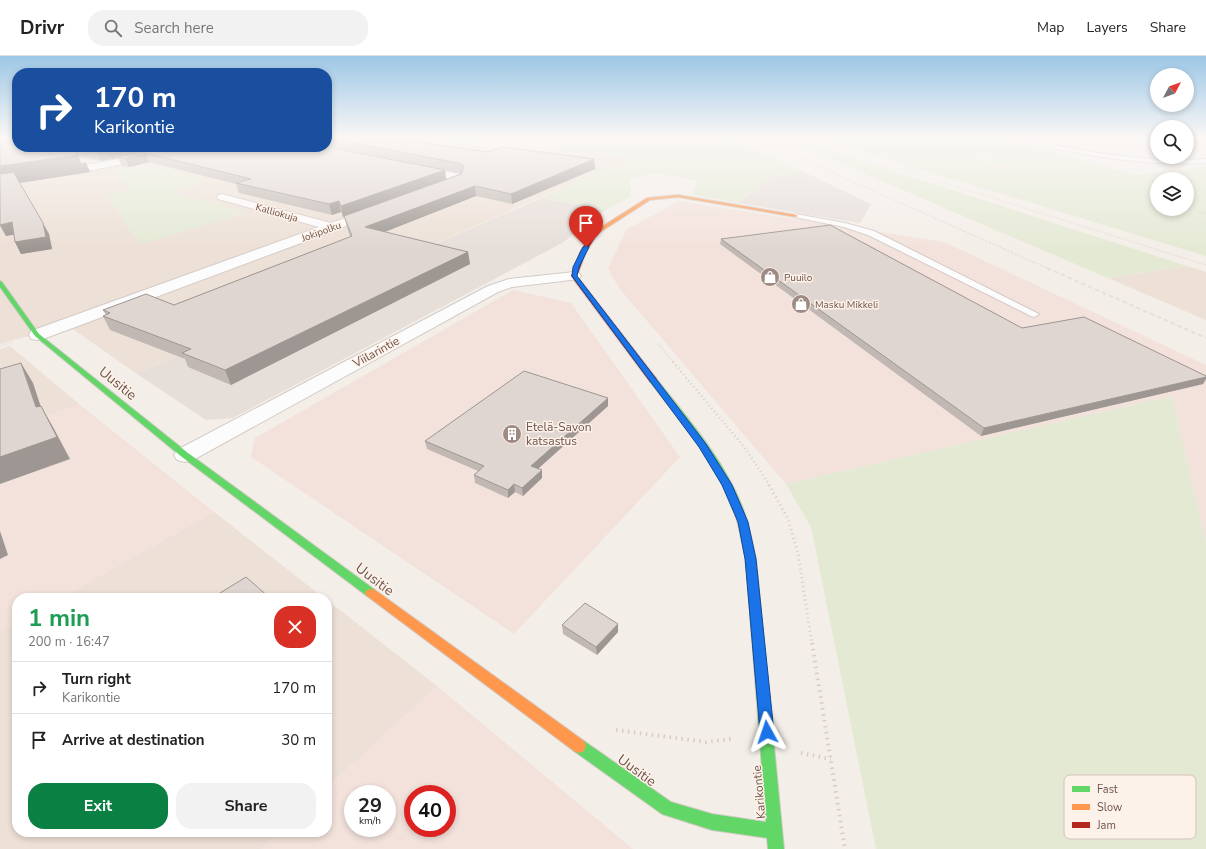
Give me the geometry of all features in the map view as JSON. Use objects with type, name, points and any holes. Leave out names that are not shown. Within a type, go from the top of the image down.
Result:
[{"type":"street","points":[[0,180],[35,175]]},
{"type":"street","points":[[428,191],[458,180],[459,177],[448,175]]},
{"type":"street","points":[[574,276],[580,257],[598,230],[650,199],[678,196],[796,216]]},
{"type":"street","name":"Kalliokuja","points":[[222,197],[332,227]]},
{"type":"street","name":"Jokipolku","points":[[37,335],[384,208]]},
{"type":"street","name":"Viilarintie","points":[[185,456],[493,289],[515,282],[574,276]]},
{"type":"street","name":"Karikontie","points":[[574,276],[703,446],[727,485],[743,522],[751,559],[776,849]]},
{"type":"street","name":"Uusitie","points":[[0,282],[37,335],[185,456],[520,704],[667,809],[712,822],[775,831]]},
{"type":"lane","points":[[796,216],[838,224],[871,233],[1034,314]]},
{"type":"path","points":[[918,175],[1206,265]]},
{"type":"path","points":[[1198,212],[1206,213]]},
{"type":"path","points":[[614,730],[706,742],[731,739]]},
{"type":"path","points":[[798,753],[831,759]]},
{"type":"shaded area","points":[[0,175],[591,175],[137,374],[67,325],[0,344]]},
{"type":"shaded area","points":[[810,175],[871,204],[860,223],[738,203],[775,176]]},
{"type":"shaded area","points":[[541,198],[606,210],[562,243],[233,418],[206,420],[137,374]]},
{"type":"shaded area","points":[[679,201],[944,242],[1206,365],[1206,543],[1172,396],[786,484],[619,288],[608,269],[626,230]]},
{"type":"shaded area","points":[[1187,266],[1206,272],[1206,320],[1108,278]]},
{"type":"shaded area","points":[[513,290],[571,303],[680,457],[514,634],[251,457],[255,438]]},
{"type":"shaded area","points":[[10,346],[79,404],[0,434],[0,349]]},
{"type":"shaded area","points":[[79,404],[214,512],[69,593],[12,593],[12,625],[0,631],[0,434]]},
{"type":"shaded area","points":[[214,512],[318,593],[69,593]]},
{"type":"shaded area","points":[[332,604],[437,686],[332,783]]},
{"type":"shaded area","points":[[12,625],[12,837],[274,837],[261,849],[0,849],[0,631]]},
{"type":"shaded area","points":[[437,686],[633,849],[261,849],[274,837],[332,837],[332,783]]},
{"type":"green space","points":[[118,175],[186,175],[210,181],[168,192],[247,212],[149,242],[139,243],[106,195],[131,188]]},
{"type":"green space","points":[[592,175],[647,175],[630,179],[631,196],[606,210],[541,198]]},
{"type":"green space","points":[[667,175],[785,175],[775,176],[738,203],[693,195],[698,181]]},
{"type":"green space","points":[[867,175],[905,175],[1187,266],[1108,278]]},
{"type":"green space","points":[[939,175],[1150,175],[1150,216],[1194,216],[1194,175],[1206,175],[1206,256]]},
{"type":"green space","points":[[1172,396],[1206,543],[1206,849],[876,849],[811,527],[786,484]]},
{"type":"building","points":[[0,175],[15,175],[43,223],[46,237],[15,242],[12,222],[0,225]]},
{"type":"building","points":[[235,175],[431,175],[341,206],[339,201],[329,204],[236,183],[251,179]]},
{"type":"building","points":[[458,175],[556,175],[511,194],[475,186],[365,227],[468,252],[225,370],[182,353],[191,349],[103,316],[110,313],[103,310],[146,294],[174,305],[352,236],[344,216]]},
{"type":"building","points":[[830,225],[1022,328],[1084,317],[1206,377],[984,428],[721,239]]},
{"type":"building","points":[[21,363],[36,407],[41,406],[57,437],[0,457],[0,369]]},
{"type":"building","name":"Etelä-Savon katsastus","points":[[524,371],[608,398],[531,466],[542,470],[522,488],[514,484],[508,490],[474,475],[484,466],[425,441]]},
{"type":"building","points":[[246,577],[264,593],[220,593]]},
{"type":"building","points":[[585,603],[618,624],[596,647],[562,625]]},
{"type":"railway","points":[[838,175],[1049,269]]},
{"type":"railway","points":[[1047,268],[1206,338]]},
{"type":"traffic: fast","points":[[0,283],[37,335],[185,455],[371,593]]},
{"type":"traffic: fast","points":[[653,380],[692,430],[716,466],[736,504],[744,528],[751,559],[776,849]]},
{"type":"traffic: fast","points":[[579,746],[667,809],[712,822],[775,831]]},
{"type":"traffic: slow","points":[[595,233],[649,199],[678,196],[796,216]]},
{"type":"traffic: slow","points":[[371,593],[579,746]]},
{"type":"traffic: jam","points":[[595,233],[583,252],[574,276],[653,380]]},
{"type":"place","name":"Puuilo","points":[[770,277]]},
{"type":"place","name":"Masku Mikkeli","points":[[801,304]]},
{"type":"place","name":"Etelä-Savon katsastus","points":[[512,434]]},
{"type":"route","points":[[586,247],[580,257],[574,276],[703,446],[727,485],[743,522],[751,559],[767,732]]}]
